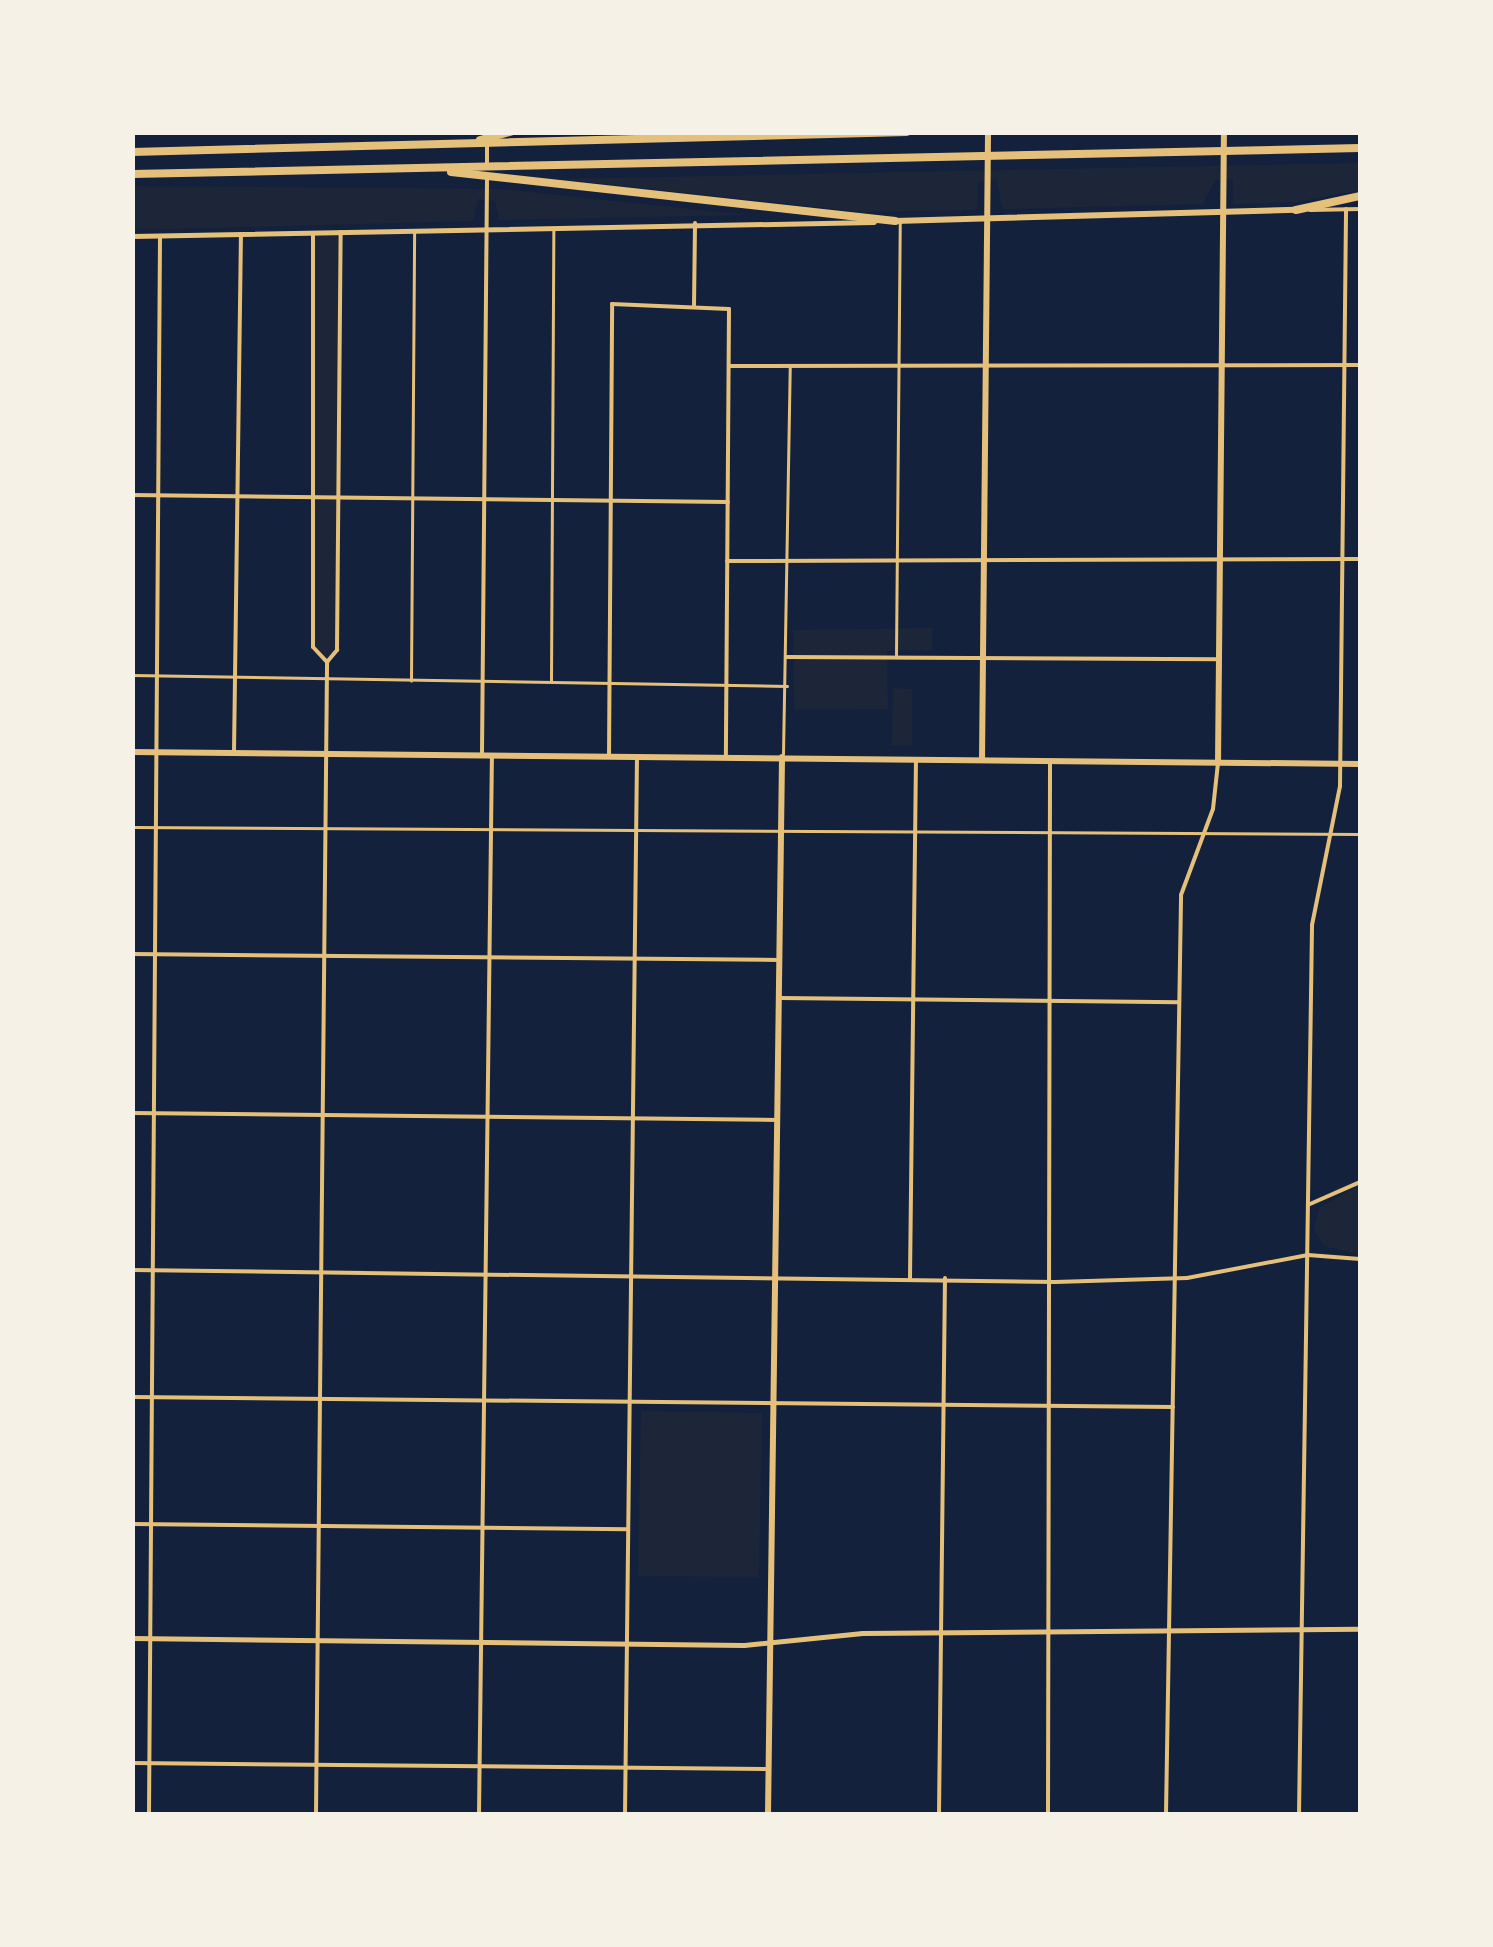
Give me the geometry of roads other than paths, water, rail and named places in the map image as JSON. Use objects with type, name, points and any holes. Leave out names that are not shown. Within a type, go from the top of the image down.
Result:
[{"type":"highway","points":[[468,144],[510,132]]},
{"type":"highway","points":[[132,152],[907,132]]},
{"type":"highway","points":[[132,174],[1360,148]]},
{"type":"highway","points":[[442,169],[475,180],[898,221]]},
{"type":"highway","points":[[1296,210],[1360,196]]},
{"type":"main road","points":[[982,760],[988,132]]},
{"type":"main road","points":[[1218,763],[1224,132]]},
{"type":"main road","points":[[898,221],[1296,210]]},
{"type":"main road","points":[[132,752],[1360,764]]},
{"type":"main road","points":[[768,1814],[782,758]]},
{"type":"street","points":[[482,755],[487,132]]},
{"type":"street","points":[[1296,210],[1360,208]]},
{"type":"street","points":[[1299,1814],[1314,903],[1331,833],[1340,764],[1346,209]]},
{"type":"street","points":[[132,236],[898,221]]},
{"type":"street","points":[[694,307],[695,223]]},
{"type":"street","points":[[313,232],[312,647],[326,662]]},
{"type":"street","points":[[316,1814],[326,662],[337,650],[341,232]]},
{"type":"street","points":[[234,752],[241,234]]},
{"type":"street","points":[[148,1814],[160,236]]},
{"type":"street","points":[[608,756],[612,304],[729,309],[726,757]]},
{"type":"street","points":[[729,366],[1222,369],[1360,364]]},
{"type":"street","points":[[132,496],[728,502]]},
{"type":"street","points":[[727,561],[1221,563],[1360,559]]},
{"type":"street","points":[[788,656],[1220,660]]},
{"type":"street","points":[[480,1814],[492,755]]},
{"type":"street","points":[[625,1814],[636,756]]},
{"type":"street","points":[[910,1278],[916,760]]},
{"type":"street","points":[[1048,1814],[1053,1406],[1042,1281],[1050,761]]},
{"type":"street","points":[[1166,1814],[1181,895],[1203,832],[1218,763]]},
{"type":"street","points":[[132,954],[780,960]]},
{"type":"street","points":[[780,998],[1179,1002]]},
{"type":"street","points":[[132,1112],[778,1120]]},
{"type":"street","points":[[1309,1205],[1360,1182]]},
{"type":"street","points":[[132,1270],[1042,1281],[1175,1278],[1308,1255],[1360,1259]]},
{"type":"street","points":[[939,1814],[945,1278]]},
{"type":"street","points":[[132,1397],[1173,1407]]},
{"type":"street","points":[[132,1524],[628,1529]]},
{"type":"street","points":[[132,1638],[627,1644],[941,1634],[1170,1637],[1360,1629]]},
{"type":"street","points":[[132,1763],[768,1768]]},
{"type":"lane","points":[[896,658],[898,221]]},
{"type":"lane","points":[[551,684],[553,226]]},
{"type":"lane","points":[[411,682],[414,230]]},
{"type":"lane","points":[[782,758],[788,656],[790,366]]},
{"type":"lane","points":[[132,675],[787,686]]},
{"type":"lane","points":[[132,827],[636,831],[780,826],[1360,834]]}]
